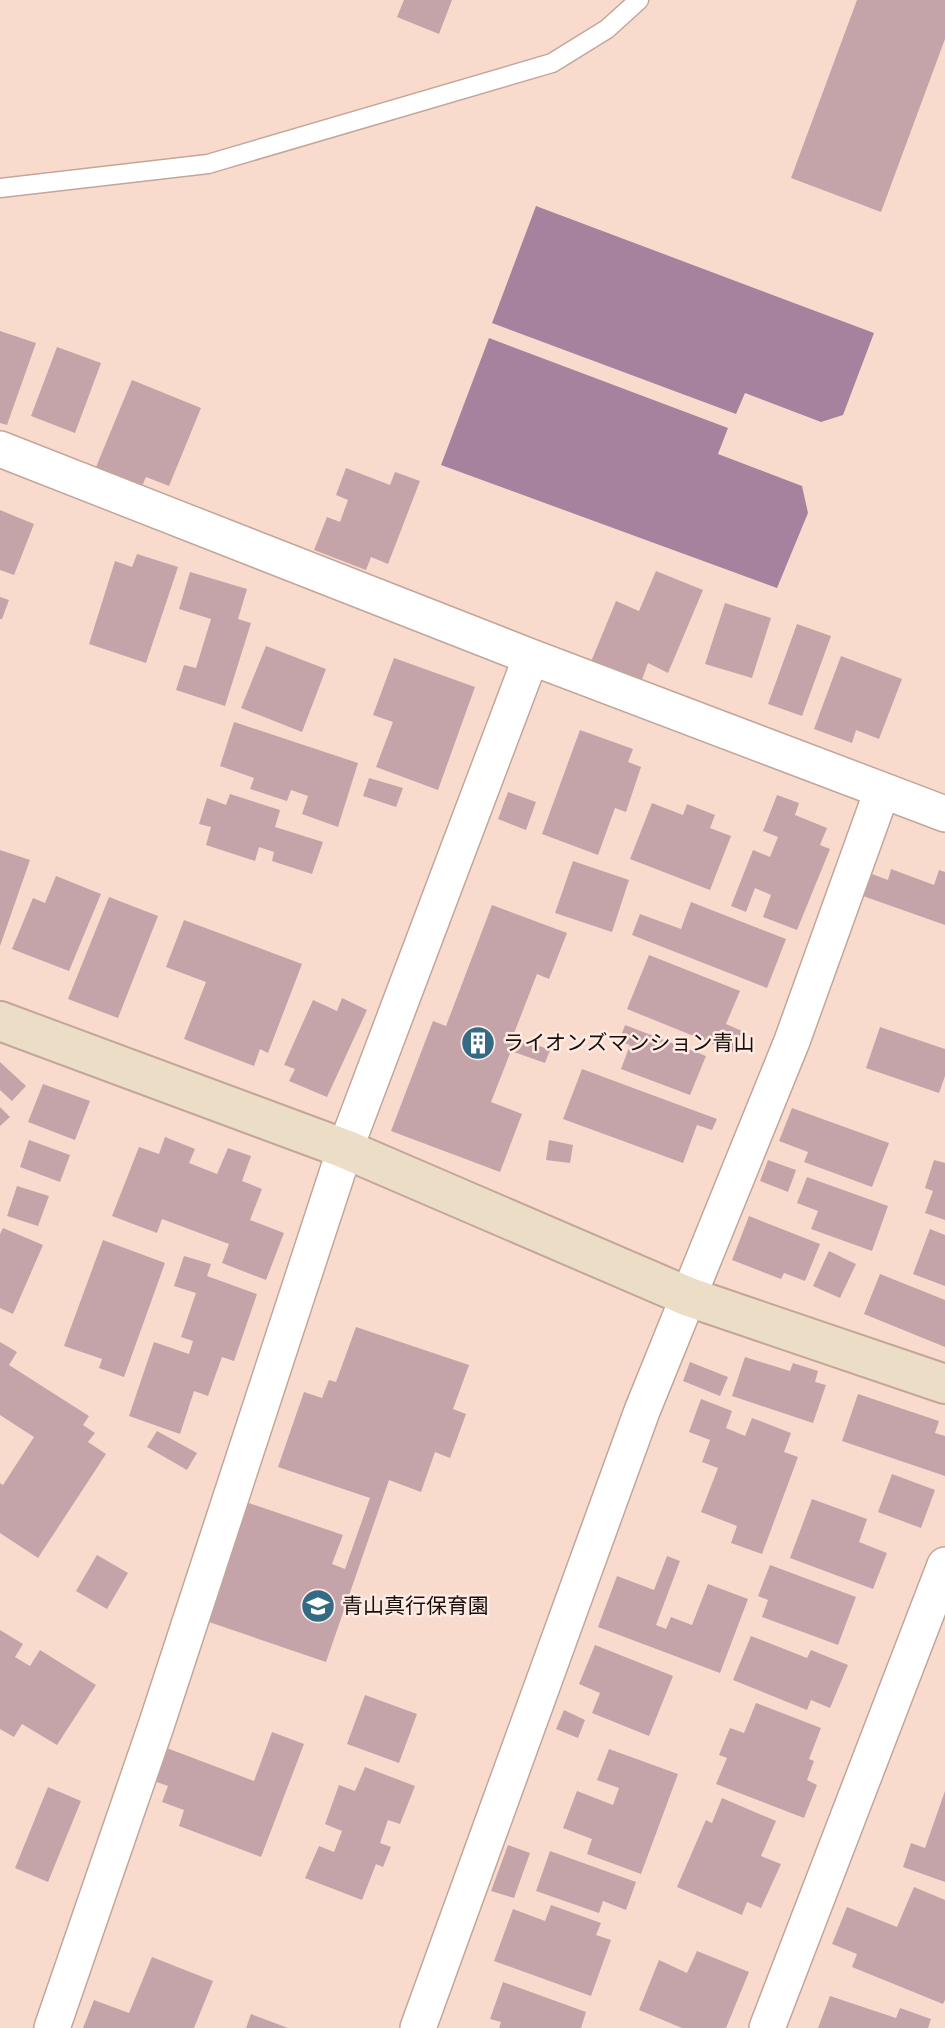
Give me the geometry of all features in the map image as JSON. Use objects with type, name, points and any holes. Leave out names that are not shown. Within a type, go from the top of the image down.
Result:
[{"type":"street","points":[[0,449],[531,657],[945,814]]},
{"type":"street","points":[[52,2028],[156,1726],[345,1149],[531,657]]},
{"type":"street","points":[[418,2028],[642,1411],[792,1041],[882,791]]},
{"type":"street","points":[[0,1021],[345,1149],[689,1297],[945,1384]]},
{"type":"street","points":[[767,2028],[945,1565]]},
{"type":"lane","points":[[0,188],[208,164],[552,64],[607,29],[639,0]]},
{"type":"shaded area","points":[[536,206],[874,333],[843,415],[821,422],[745,393],[736,414],[492,323]]},
{"type":"shaded area","points":[[489,338],[728,428],[718,454],[802,486],[808,513],[777,588],[441,465]]},
{"type":"building","points":[[404,0],[452,0],[439,34],[397,17]]},
{"type":"building","points":[[857,0],[945,0],[945,39],[881,212],[791,178]]},
{"type":"building","points":[[0,331],[36,343],[7,425],[0,423]]},
{"type":"building","points":[[57,347],[101,363],[75,433],[31,416]]},
{"type":"building","points":[[132,380],[201,408],[169,486],[146,477],[142,486],[96,467]]},
{"type":"building","points":[[346,468],[390,485],[395,472],[420,481],[388,564],[371,557],[366,570],[314,550],[327,517],[340,522],[348,500],[336,495]]},
{"type":"building","points":[[0,510],[34,524],[14,575],[0,570]]},
{"type":"building","points":[[137,554],[178,567],[146,663],[89,644],[115,561],[132,567]]},
{"type":"building","points":[[656,571],[703,590],[668,673],[648,663],[640,685],[590,664],[616,601],[639,611]]},
{"type":"building","points":[[190,572],[247,589],[238,619],[251,623],[225,706],[176,690],[184,665],[196,668],[211,619],[179,609]]},
{"type":"building","points":[[0,597],[9,600],[2,619],[0,619]]},
{"type":"building","points":[[725,603],[771,618],[752,678],[705,664]]},
{"type":"building","points":[[797,624],[831,636],[802,716],[768,704]]},
{"type":"building","points":[[266,646],[326,669],[302,732],[241,708]]},
{"type":"building","points":[[841,656],[902,679],[879,739],[856,730],[852,743],[814,729]]},
{"type":"building","points":[[394,658],[475,687],[438,790],[376,767],[393,722],[373,715]]},
{"type":"building","points":[[234,722],[358,763],[338,827],[302,814],[308,796],[291,790],[287,801],[250,789],[254,778],[220,766]]},
{"type":"building","points":[[580,730],[633,749],[628,762],[641,767],[626,812],[615,808],[598,855],[542,834]]},
{"type":"building","points":[[369,778],[403,788],[396,807],[363,796]]},
{"type":"building","points":[[508,792],[536,802],[526,830],[498,819]]},
{"type":"building","points":[[230,794],[280,810],[275,827],[323,842],[312,874],[272,861],[274,852],[259,847],[255,861],[206,845],[211,827],[199,824],[207,798],[226,805]]},
{"type":"building","points":[[777,795],[799,803],[795,815],[827,828],[820,845],[830,849],[797,930],[763,917],[771,895],[755,888],[746,912],[731,906],[753,850],[770,857],[778,837],[763,831]]},
{"type":"building","points":[[652,803],[683,815],[687,804],[715,815],[710,828],[731,836],[710,890],[630,859]]},
{"type":"building","points":[[0,850],[30,860],[0,946]]},
{"type":"building","points":[[573,861],[629,880],[612,932],[555,913]]},
{"type":"building","points":[[891,869],[934,885],[939,870],[945,872],[945,925],[863,896],[872,874],[888,880]]},
{"type":"building","points":[[56,876],[101,894],[69,971],[12,949],[33,898],[45,903]]},
{"type":"building","points":[[109,897],[158,916],[118,1018],[68,999]]},
{"type":"building","points":[[691,902],[786,939],[767,988],[632,935],[640,914],[681,929]]},
{"type":"building","name":"ライオンズマンション青山","points":[[492,905],[567,933],[549,979],[537,974],[513,1036],[550,1050],[545,1063],[511,1051],[491,1102],[522,1114],[500,1172],[391,1131],[433,1021],[446,1026]]},
{"type":"building","points":[[184,920],[302,964],[268,1053],[260,1049],[254,1066],[184,1039],[206,982],[166,967]]},
{"type":"building","points":[[649,955],[740,991],[726,1024],[742,1031],[733,1052],[627,1009]]},
{"type":"building","points":[[342,998],[367,1010],[327,1097],[289,1081],[295,1069],[284,1065],[313,1000],[337,1011]]},
{"type":"building","points":[[625,1025],[706,1056],[690,1095],[621,1069],[630,1045],[619,1041]]},
{"type":"building","points":[[880,1027],[945,1049],[945,1076],[939,1093],[866,1068]]},
{"type":"building","points":[[0,1062],[26,1086],[12,1101],[0,1090]]},
{"type":"building","points":[[582,1069],[717,1119],[712,1130],[697,1125],[683,1163],[563,1119]]},
{"type":"building","points":[[43,1084],[90,1101],[75,1140],[28,1122]]},
{"type":"building","points":[[0,1107],[10,1117],[0,1126]]},
{"type":"building","points":[[792,1108],[889,1143],[872,1187],[804,1162],[808,1152],[779,1141]]},
{"type":"building","points":[[165,1137],[195,1149],[189,1163],[217,1174],[228,1148],[251,1156],[242,1181],[262,1189],[250,1220],[284,1233],[266,1280],[222,1263],[229,1244],[162,1219],[157,1233],[112,1216],[139,1147],[159,1154]]},
{"type":"building","points":[[29,1140],[70,1155],[60,1182],[20,1167]]},
{"type":"building","points":[[549,1140],[573,1145],[570,1163],[546,1160]]},
{"type":"building","points":[[768,1160],[796,1170],[788,1192],[760,1181]]},
{"type":"building","points":[[934,1160],[945,1163],[945,1220],[925,1213],[933,1191],[925,1188]]},
{"type":"building","points":[[807,1177],[888,1206],[872,1251],[811,1229],[818,1211],[797,1203]]},
{"type":"building","points":[[17,1186],[49,1196],[38,1226],[7,1216]]},
{"type":"building","points":[[749,1216],[820,1244],[805,1281],[784,1273],[781,1279],[732,1260]]},
{"type":"building","points":[[3,1228],[43,1245],[13,1314],[0,1308],[0,1234]]},
{"type":"building","points":[[930,1229],[945,1235],[945,1286],[913,1274]]},
{"type":"building","points":[[103,1240],[165,1263],[124,1377],[99,1368],[102,1359],[64,1346]]},
{"type":"building","points":[[829,1251],[856,1264],[840,1298],[813,1286]]},
{"type":"building","points":[[184,1256],[211,1264],[207,1276],[257,1294],[234,1361],[222,1357],[208,1396],[194,1391],[180,1434],[129,1416],[154,1342],[189,1354],[193,1341],[181,1337],[196,1293],[174,1286]]},
{"type":"building","points":[[880,1274],[945,1300],[945,1347],[864,1314]]},
{"type":"building","points":[[356,1327],[469,1365],[453,1409],[466,1414],[450,1458],[435,1452],[421,1492],[389,1480],[326,1662],[206,1621],[246,1502],[343,1535],[332,1564],[345,1569],[370,1498],[278,1467],[304,1392],[322,1398],[329,1380],[336,1382]]},
{"type":"building","points":[[0,1342],[17,1352],[9,1365],[89,1416],[83,1425],[95,1433],[88,1442],[106,1454],[38,1558],[0,1533],[0,1483],[3,1485],[34,1437],[0,1415]]},
{"type":"building","points":[[745,1357],[790,1371],[793,1363],[818,1371],[815,1382],[826,1385],[813,1423],[732,1396]]},
{"type":"building","points":[[690,1362],[728,1377],[720,1396],[683,1381]]},
{"type":"building","points":[[858,1394],[939,1421],[935,1433],[945,1436],[945,1476],[842,1441]]},
{"type":"building","points":[[701,1399],[732,1411],[726,1428],[745,1436],[752,1418],[791,1433],[784,1452],[798,1457],[762,1554],[731,1543],[737,1526],[701,1512],[718,1468],[702,1462],[710,1440],[689,1432]]},
{"type":"building","points":[[157,1431],[197,1453],[187,1470],[147,1447]]},
{"type":"building","points":[[892,1474],[935,1490],[921,1528],[878,1512]]},
{"type":"building","points":[[812,1499],[867,1519],[859,1542],[887,1553],[873,1589],[790,1558]]},
{"type":"building","points":[[97,1555],[128,1573],[107,1609],[76,1591]]},
{"type":"building","points":[[667,1556],[680,1561],[656,1625],[666,1629],[671,1617],[692,1625],[708,1584],[748,1599],[720,1673],[598,1627],[617,1576],[654,1590]]},
{"type":"building","points":[[770,1565],[856,1597],[838,1645],[762,1617],[768,1600],[758,1596]]},
{"type":"building","points":[[0,1630],[23,1644],[15,1657],[30,1666],[40,1650],[96,1685],[57,1745],[22,1724],[14,1737],[0,1729]]},
{"type":"building","points":[[751,1636],[807,1658],[811,1650],[848,1665],[830,1708],[811,1700],[807,1710],[733,1680]]},
{"type":"building","points":[[595,1645],[673,1676],[649,1736],[592,1713],[600,1693],[579,1684]]},
{"type":"building","points":[[365,1695],[417,1714],[399,1763],[347,1744]]},
{"type":"building","points":[[756,1703],[821,1728],[809,1759],[814,1761],[807,1780],[817,1785],[804,1818],[716,1784],[727,1758],[719,1755],[730,1728],[744,1733]]},
{"type":"building","points":[[564,1710],[585,1720],[578,1738],[556,1729]]},
{"type":"building","points":[[272,1732],[304,1744],[261,1857],[179,1826],[184,1810],[162,1802],[168,1786],[151,1780],[164,1747],[254,1781]]},
{"type":"building","points":[[609,1749],[678,1774],[641,1874],[587,1854],[592,1839],[563,1828],[577,1791],[613,1805],[619,1788],[597,1780]]},
{"type":"building","points":[[365,1767],[415,1786],[400,1824],[388,1820],[380,1843],[391,1847],[383,1867],[376,1864],[362,1900],[305,1878],[319,1846],[334,1852],[342,1831],[325,1824],[339,1785],[355,1791]]},
{"type":"building","points":[[48,1787],[81,1801],[48,1882],[15,1868]]},
{"type":"building","points":[[945,1791],[945,1882],[903,1867],[911,1843],[925,1848]]},
{"type":"building","points":[[722,1798],[776,1821],[761,1856],[781,1864],[761,1908],[747,1902],[742,1915],[677,1887],[706,1820],[712,1823]]},
{"type":"building","points":[[508,1845],[530,1853],[514,1898],[491,1891]]},
{"type":"building","points":[[550,1851],[636,1882],[626,1910],[603,1901],[599,1913],[536,1891]]},
{"type":"building","points":[[914,1887],[945,1900],[943,2004],[852,1967],[857,1954],[832,1944],[847,1907],[897,1927]]},
{"type":"building","points":[[551,1905],[601,1923],[596,1935],[611,1940],[591,1996],[494,1961],[513,1909],[545,1921]]},
{"type":"building","points":[[697,1951],[749,1972],[726,2028],[682,2028],[639,2010],[659,1960],[687,1973]]},
{"type":"building","points":[[152,1957],[213,1981],[194,2028],[83,2028],[94,2000],[129,2013]]},
{"type":"building","points":[[503,1982],[586,2012],[581,2028],[499,2028],[501,2022],[490,2019]]},
{"type":"building","points":[[830,1996],[896,2018],[900,2008],[931,2019],[928,2028],[818,2028]]},
{"type":"building","points":[[251,2014],[288,2028],[246,2028]]},
{"type":"place","name":"ライオンズマンション青山","points":[[478,1043]]},
{"type":"place","name":"青山真行保育園","points":[[318,1606]]}]
